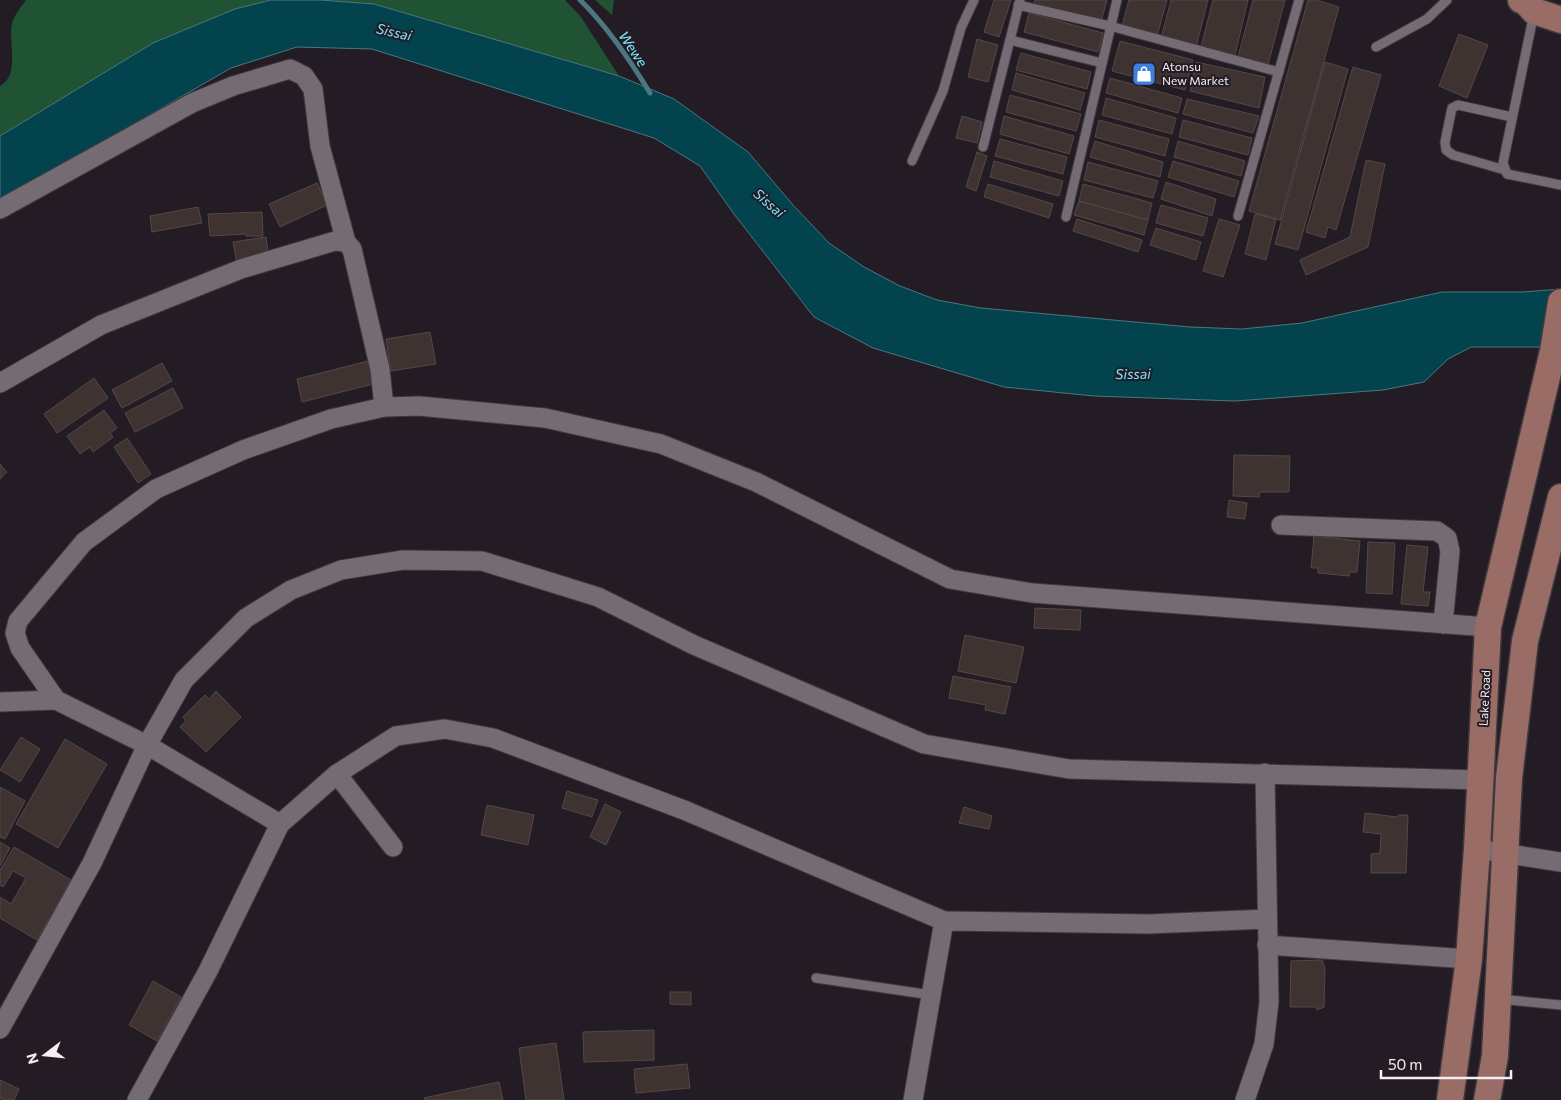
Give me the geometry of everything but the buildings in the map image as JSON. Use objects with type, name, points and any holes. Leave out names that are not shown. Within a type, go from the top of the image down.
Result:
[{"type":"main road","points":[[1531,3],[1561,4]]},
{"type":"main road","points":[[1531,3],[1561,20]]},
{"type":"main road","points":[[1531,3],[1561,39]]},
{"type":"main road","name":"Lake Road","points":[[1450,1100],[1469,960],[1481,780],[1488,627],[1553,351],[1561,302]]},
{"type":"main road","points":[[1486,1100],[1495,1056],[1509,778],[1525,641],[1561,497]]},
{"type":"street","points":[[0,209],[192,103],[233,86],[290,69],[304,76],[313,89],[320,146],[346,242],[352,249],[380,369],[384,406]]},
{"type":"street","points":[[0,384],[101,325],[240,269],[335,241],[346,242]]},
{"type":"street","points":[[56,700],[20,648],[15,633],[18,622],[84,542],[156,489],[243,450],[331,419],[384,406],[419,406],[545,418],[661,444],[756,482],[950,579],[1032,593],[1488,627]]},
{"type":"street","points":[[1281,525],[1437,531],[1447,538],[1450,551],[1443,624]]},
{"type":"street","points":[[0,1029],[92,863],[147,745],[184,680],[246,618],[291,590],[341,570],[403,560],[482,561],[598,596],[694,645],[924,744],[1069,768],[1481,780]]},
{"type":"street","points":[[0,702],[56,700],[147,745],[280,824]]},
{"type":"street","points":[[137,1100],[208,971],[280,824],[337,774],[396,736],[445,729],[493,738],[684,810],[944,921],[1149,924],[1267,919]]},
{"type":"street","points":[[1246,1100],[1264,1044],[1269,1002],[1265,773]]},
{"type":"street","points":[[337,774],[393,847]]},
{"type":"street","points":[[1477,849],[1561,862]]},
{"type":"street","points":[[913,1100],[944,921]]},
{"type":"street","points":[[1267,945],[1469,960]]},
{"type":"lane","points":[[912,161],[943,91],[961,28],[974,0]]},
{"type":"lane","points":[[1066,217],[1117,0]]},
{"type":"lane","points":[[1238,216],[1299,0]]},
{"type":"lane","points":[[1376,47],[1427,19],[1447,0]]},
{"type":"lane","points":[[983,147],[1019,3],[1278,72]]},
{"type":"lane","points":[[1531,3],[1503,163],[1507,174],[1561,185]]},
{"type":"lane","points":[[1010,40],[1102,63]]},
{"type":"lane","points":[[1505,170],[1453,155],[1446,150],[1445,142],[1452,108],[1458,105],[1512,117]]},
{"type":"lane","points":[[816,978],[931,995]]},
{"type":"lane","points":[[1499,999],[1561,1005]]},
{"type":"green space","points":[[26,0],[271,0],[235,9],[153,43],[0,136],[0,86],[7,80],[12,65],[11,28],[17,12]]},
{"type":"green space","points":[[320,0],[565,0],[581,17],[619,76],[374,4]]},
{"type":"green space","points":[[595,0],[614,0],[612,15]]},
{"type":"water","name":"Sissai","points":[[271,0],[320,0],[374,4],[619,76],[674,99],[748,152],[793,205],[829,243],[864,267],[900,286],[937,300],[981,308],[1190,327],[1242,329],[1302,323],[1442,292],[1523,292],[1561,289],[1544,347],[1471,347],[1448,359],[1424,382],[1383,390],[1235,401],[1094,396],[1004,387],[873,348],[814,317],[734,214],[700,166],[654,138],[372,49],[297,47],[231,68],[0,201],[0,136],[153,43],[235,9]]},
{"type":"waterway","name":"Wewe","points":[[580,0],[618,44],[650,93]]},
{"type":"place","name":"Atonsu New Market","points":[[1144,74]]}]
